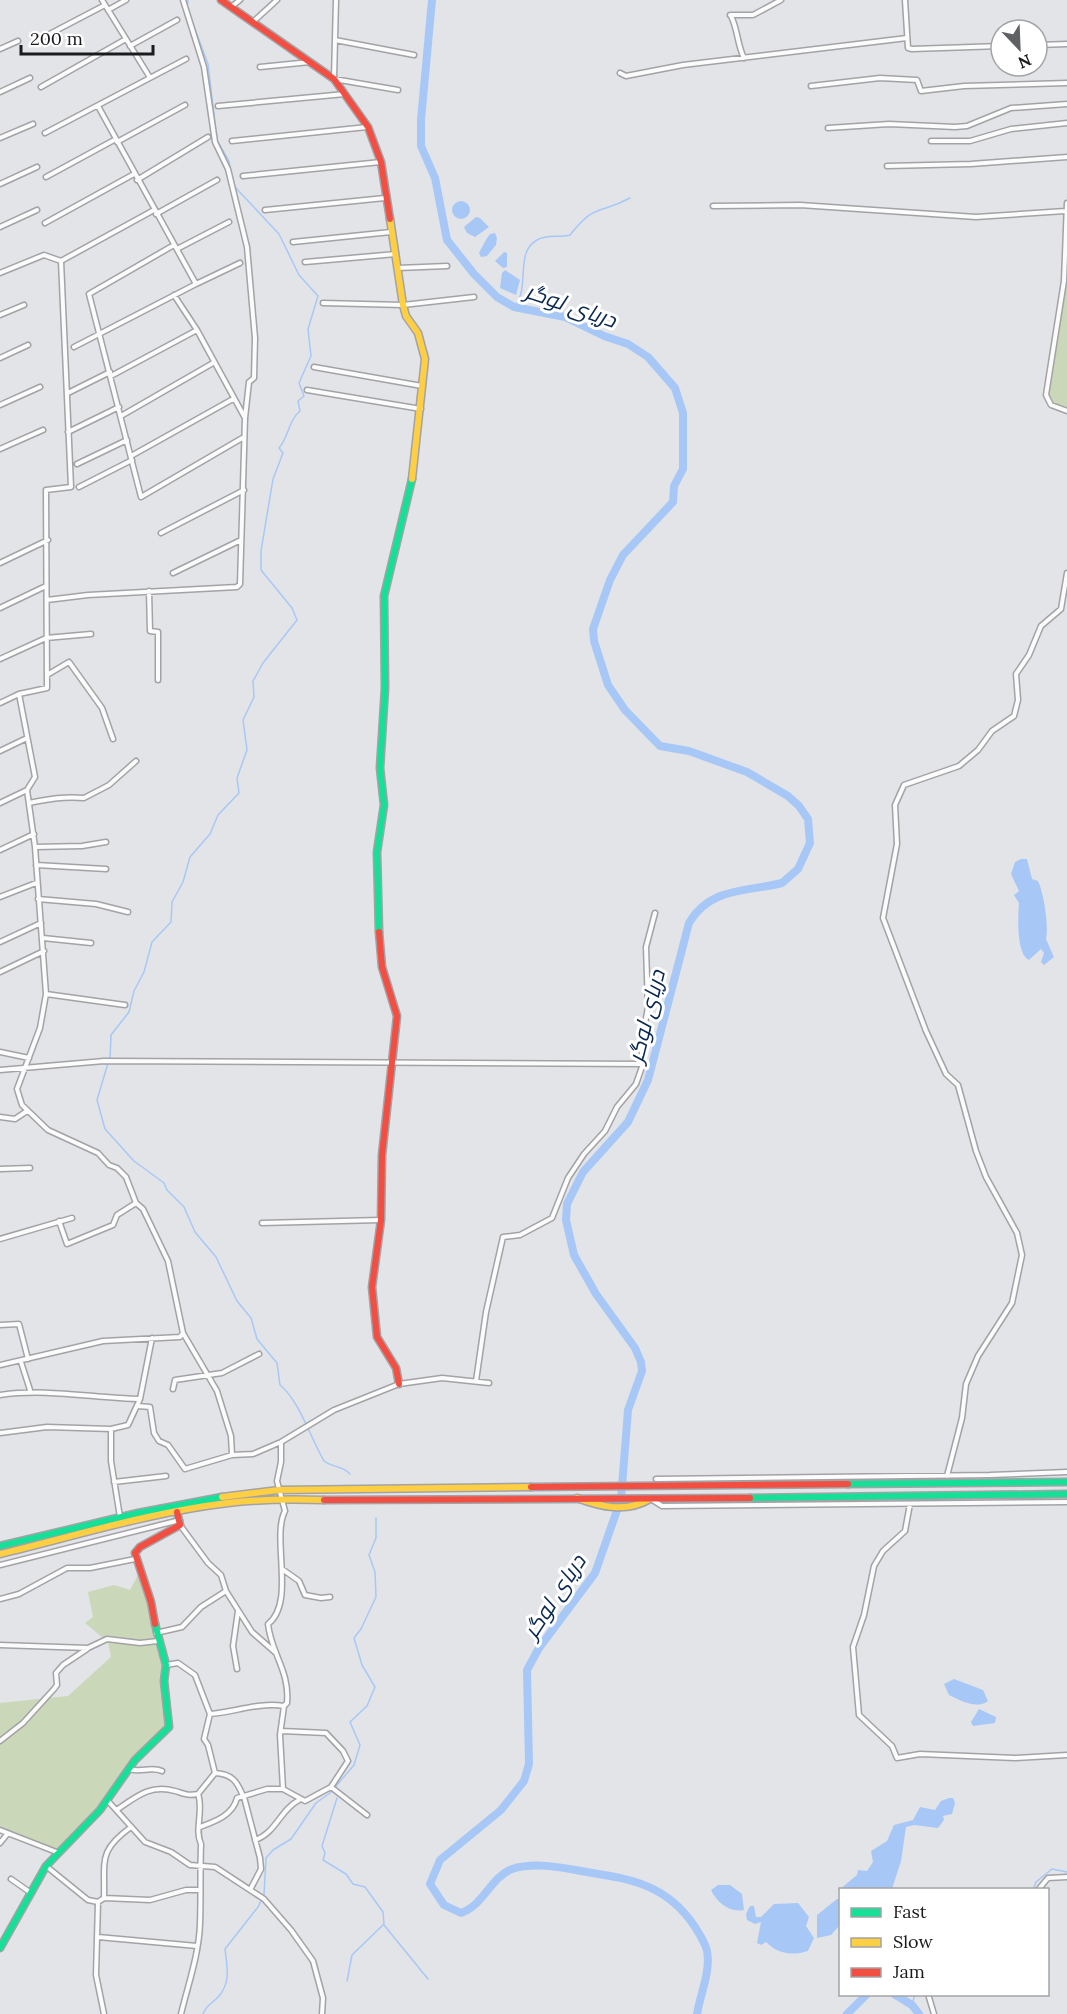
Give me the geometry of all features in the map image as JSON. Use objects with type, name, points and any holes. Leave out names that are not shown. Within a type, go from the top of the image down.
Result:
[{"type":"main road","points":[[221,0],[334,79],[368,127],[381,162],[403,305],[406,316],[418,333],[425,359],[422,409],[411,493],[384,596],[385,688],[380,768],[384,805],[377,852],[377,916],[382,967],[397,1016],[382,1155],[381,1220],[373,1272],[377,1337],[396,1368],[399,1384]]},
{"type":"main road","points":[[0,1546],[120,1517],[227,1495],[279,1491],[1067,1482]]},
{"type":"main road","points":[[943,1485],[944,1494]]},
{"type":"main road","points":[[0,1554],[177,1512],[227,1503],[281,1499],[362,1502],[618,1496],[650,1499],[1067,1494]]},
{"type":"main road","points":[[575,1497],[592,1504],[630,1508],[639,1507],[650,1499]]},
{"type":"main road","points":[[0,1948],[46,1866],[108,1801],[116,1784],[169,1727],[164,1681],[166,1665],[156,1633],[152,1602],[135,1559],[135,1553],[140,1547],[180,1522],[177,1512]]},
{"type":"street","points":[[108,10],[126,0]]},
{"type":"street","points":[[46,600],[239,586],[245,418],[249,382],[254,378],[255,338],[247,247],[228,169],[215,142],[204,67],[183,0]]},
{"type":"street","points":[[231,7],[240,0]]},
{"type":"street","points":[[254,21],[277,0]]},
{"type":"street","points":[[336,0],[334,79],[398,90]]},
{"type":"street","points":[[744,58],[737,46],[739,35],[730,15],[753,15],[781,0]]},
{"type":"street","points":[[905,0],[908,48],[918,50],[989,47]]},
{"type":"street","points":[[40,39],[104,2],[149,76]]},
{"type":"street","points":[[130,46],[177,20]]},
{"type":"street","points":[[620,73],[626,76],[744,58],[907,38]]},
{"type":"street","points":[[41,87],[126,39]]},
{"type":"street","points":[[335,40],[414,55]]},
{"type":"street","points":[[0,49],[18,41]]},
{"type":"street","points":[[1049,45],[1067,44]]},
{"type":"street","points":[[45,133],[149,76],[186,59]]},
{"type":"street","points":[[260,67],[310,62]]},
{"type":"street","points":[[0,92],[30,78]]},
{"type":"street","points":[[811,86],[880,78],[918,81],[921,91],[964,86],[1067,83]]},
{"type":"street","points":[[218,106],[346,94]]},
{"type":"street","points":[[828,128],[890,124],[967,126],[1011,108],[1067,104]]},
{"type":"street","points":[[46,177],[185,105]]},
{"type":"street","points":[[98,106],[196,284]]},
{"type":"street","points":[[931,141],[970,141],[1011,129],[1067,123]]},
{"type":"street","points":[[0,138],[33,124]]},
{"type":"street","points":[[232,141],[368,127]]},
{"type":"street","points":[[137,180],[208,137]]},
{"type":"street","points":[[887,166],[1067,157]]},
{"type":"street","points":[[243,176],[381,162]]},
{"type":"street","points":[[0,184],[37,167]]},
{"type":"street","points":[[45,224],[134,174]]},
{"type":"street","points":[[0,273],[44,255],[61,261],[217,180]]},
{"type":"street","points":[[265,210],[385,198]]},
{"type":"street","points":[[1067,202],[1064,281],[1046,395],[1051,405],[1067,411]]},
{"type":"street","points":[[713,206],[800,205],[976,217],[1065,212]]},
{"type":"street","points":[[0,227],[36,210]]},
{"type":"street","points":[[229,222],[175,247],[89,294],[141,497],[245,437]]},
{"type":"street","points":[[293,242],[392,232]]},
{"type":"street","points":[[305,262],[396,254]]},
{"type":"street","points":[[0,703],[19,694],[47,688],[46,490],[71,487],[61,261]]},
{"type":"street","points":[[74,348],[240,263]]},
{"type":"street","points":[[398,268],[447,266]]},
{"type":"street","points":[[174,295],[197,330],[245,418]]},
{"type":"street","points":[[323,303],[403,305],[474,297]]},
{"type":"street","points":[[0,315],[24,305]]},
{"type":"street","points":[[68,393],[197,330]]},
{"type":"street","points":[[0,358],[27,345]]},
{"type":"street","points":[[121,416],[213,363]]},
{"type":"street","points":[[314,367],[422,386]]},
{"type":"street","points":[[0,405],[40,387]]},
{"type":"street","points":[[307,390],[422,409]]},
{"type":"street","points":[[80,487],[233,399]]},
{"type":"street","points":[[68,432],[119,407]]},
{"type":"street","points":[[0,449],[43,430]]},
{"type":"street","points":[[77,464],[127,440]]},
{"type":"street","points":[[161,533],[244,490]]},
{"type":"street","points":[[0,563],[48,540]]},
{"type":"street","points":[[173,573],[241,540]]},
{"type":"street","points":[[946,1476],[962,1418],[966,1384],[978,1356],[1012,1303],[1022,1254],[1017,1233],[986,1177],[976,1151],[958,1085],[946,1074],[926,1031],[883,918],[897,844],[895,805],[904,785],[959,766],[970,759],[992,730],[1014,716],[1018,700],[1016,674],[1029,655],[1041,626],[1061,609],[1067,573]]},
{"type":"street","points":[[0,608],[46,586]]},
{"type":"street","points":[[149,591],[150,631],[158,633],[158,680]]},
{"type":"street","points":[[0,659],[46,638],[91,634]]},
{"type":"street","points":[[47,675],[69,662],[102,708],[113,739]]},
{"type":"street","points":[[0,803],[27,790],[35,777],[19,694]]},
{"type":"street","points":[[0,751],[27,738]]},
{"type":"street","points":[[29,803],[53,798],[84,798],[109,785],[136,761]]},
{"type":"street","points":[[27,790],[34,834],[46,994],[40,1028],[17,1089],[22,1106],[48,1130],[98,1153],[109,1165],[117,1168],[126,1177],[136,1203],[143,1209],[168,1261],[183,1333],[217,1390],[231,1436],[232,1455]]},
{"type":"street","points":[[0,850],[34,834]]},
{"type":"street","points":[[35,847],[82,846],[106,842]]},
{"type":"street","points":[[36,865],[106,869]]},
{"type":"street","points":[[0,897],[36,883]]},
{"type":"street","points":[[38,899],[86,902],[128,912]]},
{"type":"street","points":[[476,1381],[486,1312],[500,1242],[503,1237],[520,1235],[552,1218],[568,1178],[584,1154],[605,1131],[617,1107],[636,1084],[643,1064],[640,1046],[648,1007],[646,947],[655,913]]},
{"type":"street","points":[[0,942],[41,923]]},
{"type":"street","points":[[43,938],[91,943]]},
{"type":"street","points":[[0,972],[44,951]]},
{"type":"street","points":[[46,994],[125,1005]]},
{"type":"street","points":[[0,1052],[29,1058]]},
{"type":"street","points":[[0,1070],[104,1061],[643,1064]]},
{"type":"street","points":[[0,1117],[15,1119],[27,1111]]},
{"type":"street","points":[[0,1169],[30,1168]]},
{"type":"street","points":[[59,1221],[67,1244],[113,1226],[117,1215],[136,1203]]},
{"type":"street","points":[[0,1239],[72,1218]]},
{"type":"street","points":[[262,1223],[381,1220]]},
{"type":"street","points":[[0,1325],[20,1324],[28,1359]]},
{"type":"street","points":[[0,1365],[21,1362],[103,1341],[180,1337],[183,1333]]},
{"type":"street","points":[[0,1434],[46,1427],[111,1430],[128,1425],[140,1399],[152,1338]]},
{"type":"street","points":[[173,1389],[175,1380],[209,1377],[227,1371],[260,1354]]},
{"type":"street","points":[[21,1362],[30,1390]]},
{"type":"street","points":[[138,1406],[150,1407],[154,1433],[159,1441],[168,1445],[185,1469],[232,1455],[253,1454],[281,1442],[345,1405],[399,1384],[442,1378],[489,1383]]},
{"type":"street","points":[[0,1395],[30,1390],[61,1391],[92,1397],[140,1399]]},
{"type":"street","points":[[111,1430],[114,1482],[120,1517]]},
{"type":"street","points":[[281,1442],[281,1462],[277,1481],[285,1511],[280,1521],[282,1569],[278,1609],[268,1624],[276,1654],[287,1676],[287,1703],[284,1706],[282,1731],[283,1789]]},
{"type":"street","points":[[656,1479],[946,1476],[1067,1472]]},
{"type":"street","points":[[114,1482],[166,1476]]},
{"type":"street","points":[[650,1499],[662,1506],[1067,1502]]},
{"type":"street","points":[[910,1504],[905,1531],[883,1551],[874,1566],[864,1615],[853,1647],[860,1716],[892,1746],[897,1758],[920,1754],[1015,1758],[1067,1755]]},
{"type":"street","points":[[0,1565],[180,1522],[208,1563],[221,1575],[226,1591],[252,1632],[276,1654]]},
{"type":"street","points":[[0,1599],[19,1594],[67,1568],[90,1568],[135,1559]]},
{"type":"street","points":[[282,1569],[299,1581],[305,1595],[330,1597]]},
{"type":"street","points":[[156,1633],[182,1627],[201,1607],[226,1591]]},
{"type":"street","points":[[237,1669],[233,1646],[238,1611]]},
{"type":"street","points":[[0,1741],[23,1723],[54,1689],[57,1685],[56,1674],[63,1665],[88,1648],[106,1639],[140,1643],[158,1641]]},
{"type":"street","points":[[0,1645],[88,1648]]},
{"type":"street","points":[[166,1665],[178,1663],[191,1670],[210,1714],[204,1739],[208,1745],[215,1773]]},
{"type":"street","points":[[210,1714],[231,1713],[266,1705],[284,1706]]},
{"type":"street","points":[[255,1840],[265,1837],[288,1806],[333,1788],[348,1761],[339,1745],[326,1733],[282,1731]]},
{"type":"street","points":[[129,1769],[135,1771],[156,1768],[162,1772]]},
{"type":"street","points":[[118,1809],[146,1790],[157,1788],[176,1791],[186,1796],[198,1794],[215,1773]]},
{"type":"street","points":[[215,1773],[226,1773],[237,1781],[244,1796],[261,1869],[250,1890]]},
{"type":"street","points":[[333,1788],[367,1815]]},
{"type":"street","points":[[200,1827],[222,1819],[235,1806],[237,1798],[267,1789],[283,1789],[300,1800]]},
{"type":"street","points":[[181,2014],[189,1990],[188,1980],[201,1925],[199,1890],[201,1844],[198,1838],[199,1814],[202,1805],[198,1794]]},
{"type":"street","points":[[108,1801],[118,1809],[145,1842],[171,1852],[190,1865],[214,1868],[262,1898],[291,1930],[313,1961],[323,1998],[322,2014]]},
{"type":"street","points":[[104,1899],[107,1852],[112,1841],[131,1827]]},
{"type":"street","points":[[0,1830],[58,1852]]},
{"type":"street","points":[[0,1844],[8,1833]]},
{"type":"street","points":[[46,1866],[88,1900],[98,1902],[104,1899],[150,1900],[186,1890],[199,1890]]},
{"type":"street","points":[[1040,1888],[1047,1878],[1067,1877]]},
{"type":"street","points":[[11,1879],[32,1893]]},
{"type":"street","points":[[98,1902],[96,1975],[104,2014]]},
{"type":"street","points":[[98,1937],[197,1946]]},
{"type":"street","points":[[928,1996],[934,2014]]},
{"type":"green space","points":[[1067,203],[1067,411],[1051,405],[1046,395],[1064,281]]},
{"type":"green space","points":[[140,1571],[162,1650],[169,1727],[135,1760],[108,1801],[59,1853],[0,1830],[0,1703],[68,1696],[111,1657],[108,1642],[85,1623],[93,1617],[88,1592],[114,1585],[130,1590]]},
{"type":"water","points":[[461,201],[467,204],[470,210],[467,216],[461,219],[455,216],[452,210],[455,204]]},
{"type":"water","points":[[476,217],[489,227],[475,237],[467,233],[464,227]]},
{"type":"water","points":[[495,233],[496,245],[487,256],[481,257],[479,253],[490,234]]},
{"type":"water","points":[[504,252],[507,253],[507,267],[503,268],[495,261]]},
{"type":"water","points":[[505,270],[520,280],[516,295],[500,288],[502,273]]},
{"type":"water","points":[[1027,859],[1032,879],[1038,881],[1044,901],[1046,939],[1054,957],[1044,965],[1041,962],[1044,953],[1041,949],[1029,960],[1020,943],[1019,903],[1014,895],[1019,891],[1011,874],[1015,862]]},
{"type":"water","points":[[954,1679],[983,1690],[988,1701],[978,1705],[949,1695],[944,1684]]},
{"type":"water","points":[[979,1709],[996,1717],[995,1723],[973,1726],[971,1722]]},
{"type":"water","points":[[953,1798],[955,1803],[952,1814],[943,1816],[944,1820],[938,1828],[914,1825],[906,1827],[901,1861],[892,1888],[841,1888],[857,1875],[858,1870],[867,1871],[873,1862],[871,1851],[887,1841],[894,1825],[913,1820],[920,1807],[935,1810],[941,1801]]},
{"type":"water","points":[[718,1885],[730,1885],[742,1894],[744,1910],[734,1910],[720,1903],[711,1890]]},
{"type":"water","points":[[839,1899],[839,1926],[831,1935],[817,1938],[817,1915]]},
{"type":"water","points":[[798,1903],[809,1917],[806,1926],[814,1938],[808,1951],[786,1953],[766,1942],[761,1945],[757,1943],[761,1922],[755,1924],[747,1920],[746,1914],[750,1906],[754,1906],[756,1917],[761,1917],[774,1904]]},
{"type":"waterway","points":[[187,8],[188,0]]},
{"type":"waterway","name":"دریای لوگر","points":[[432,0],[421,120],[421,146],[435,178],[447,240],[474,274],[497,297],[514,307],[565,317],[604,336],[628,344],[648,357],[675,388],[683,413],[683,469],[674,486],[673,502],[623,555],[610,580],[593,629],[594,641],[608,685],[625,710],[660,746],[689,751],[747,772],[788,796],[808,819],[810,843],[798,869],[782,883],[718,897],[698,911],[689,923],[648,1080],[628,1122],[583,1172],[567,1204],[566,1220],[574,1255],[596,1294],[635,1348],[641,1362],[642,1371],[628,1410],[621,1499],[595,1573],[539,1648],[527,1670],[529,1764],[524,1781],[501,1810],[440,1860],[430,1884],[444,1905],[461,1913],[476,1904],[504,1873],[520,1867],[555,1867],[615,1877],[645,1885],[659,1892],[684,1912],[704,1942],[708,1967],[697,2014]]},
{"type":"waterway","points":[[189,13],[208,64],[217,140],[229,161],[231,174]]},
{"type":"waterway","points":[[110,1059],[111,1035],[129,1012],[134,991],[144,972],[152,942],[171,922],[172,902],[183,882],[190,857],[210,834],[218,815],[239,793],[237,778],[247,750],[243,720],[254,697],[253,681],[263,663],[297,620],[292,608],[261,570],[261,551],[273,479],[283,453],[279,448],[293,419],[300,411],[298,401],[304,396],[299,383],[311,356],[308,329],[318,296],[299,275],[279,234],[235,187]]},
{"type":"waterway","points":[[514,307],[522,291],[524,262],[530,246],[545,237],[570,235],[592,213],[630,198]]},
{"type":"waterway","points":[[108,1063],[97,1100],[105,1129],[134,1161],[164,1183],[167,1190],[184,1207],[195,1232],[216,1257],[237,1301],[251,1318],[257,1339],[277,1363],[280,1385],[299,1410],[324,1461],[350,1474]]},
{"type":"waterway","points":[[203,2014],[223,1991],[227,1974],[225,1949],[258,1907],[264,1895],[266,1858],[273,1850],[291,1839],[316,1803],[330,1793],[354,1765],[360,1745],[350,1722],[367,1706],[375,1687],[362,1665],[354,1638],[361,1629],[376,1597],[375,1572],[369,1555],[376,1538],[376,1518]]},
{"type":"waterway","points":[[337,1798],[322,1846],[325,1853],[323,1860],[346,1874],[353,1884],[365,1887],[383,1912],[384,1924],[352,1955],[347,1981]]},
{"type":"waterway","points":[[1034,1888],[1036,1882],[1052,1869],[1067,1872]]},
{"type":"waterway","points":[[384,1925],[428,1979]]},
{"type":"waterway","name":"دریای لوگر","points":[[847,2014],[865,1996]]},
{"type":"waterway","name":"دریای لوگر","points":[[897,1996],[912,2005],[919,2014]]},
{"type":"waterway","points":[[912,2005],[914,1996]]},
{"type":"traffic: fast","points":[[379,932],[377,852],[384,805],[380,768],[385,688],[384,596],[412,479]]},
{"type":"traffic: fast","points":[[848,1484],[1067,1482]]},
{"type":"traffic: fast","points":[[750,1498],[1067,1494]]},
{"type":"traffic: fast","points":[[0,1546],[138,1513],[222,1497]]},
{"type":"traffic: fast","points":[[0,1948],[46,1866],[100,1810],[135,1760],[169,1727],[164,1681],[166,1665],[155,1624]]},
{"type":"traffic: slow","points":[[390,219],[403,305],[406,316],[418,333],[425,359],[412,479]]},
{"type":"traffic: slow","points":[[222,1497],[279,1490],[531,1487]]},
{"type":"traffic: slow","points":[[577,1498],[614,1507],[632,1506],[650,1499]]},
{"type":"traffic: slow","points":[[0,1554],[142,1518],[199,1507],[252,1501],[324,1500]]},
{"type":"traffic: jam","points":[[221,0],[334,79],[368,127],[381,162],[390,219]]},
{"type":"traffic: jam","points":[[379,932],[382,967],[397,1016],[382,1155],[381,1220],[372,1287],[377,1337],[396,1368],[399,1384]]},
{"type":"traffic: jam","points":[[531,1487],[848,1484]]},
{"type":"traffic: jam","points":[[324,1500],[750,1498]]},
{"type":"traffic: jam","points":[[155,1624],[151,1602],[135,1553],[140,1547],[180,1525],[177,1512]]}]
